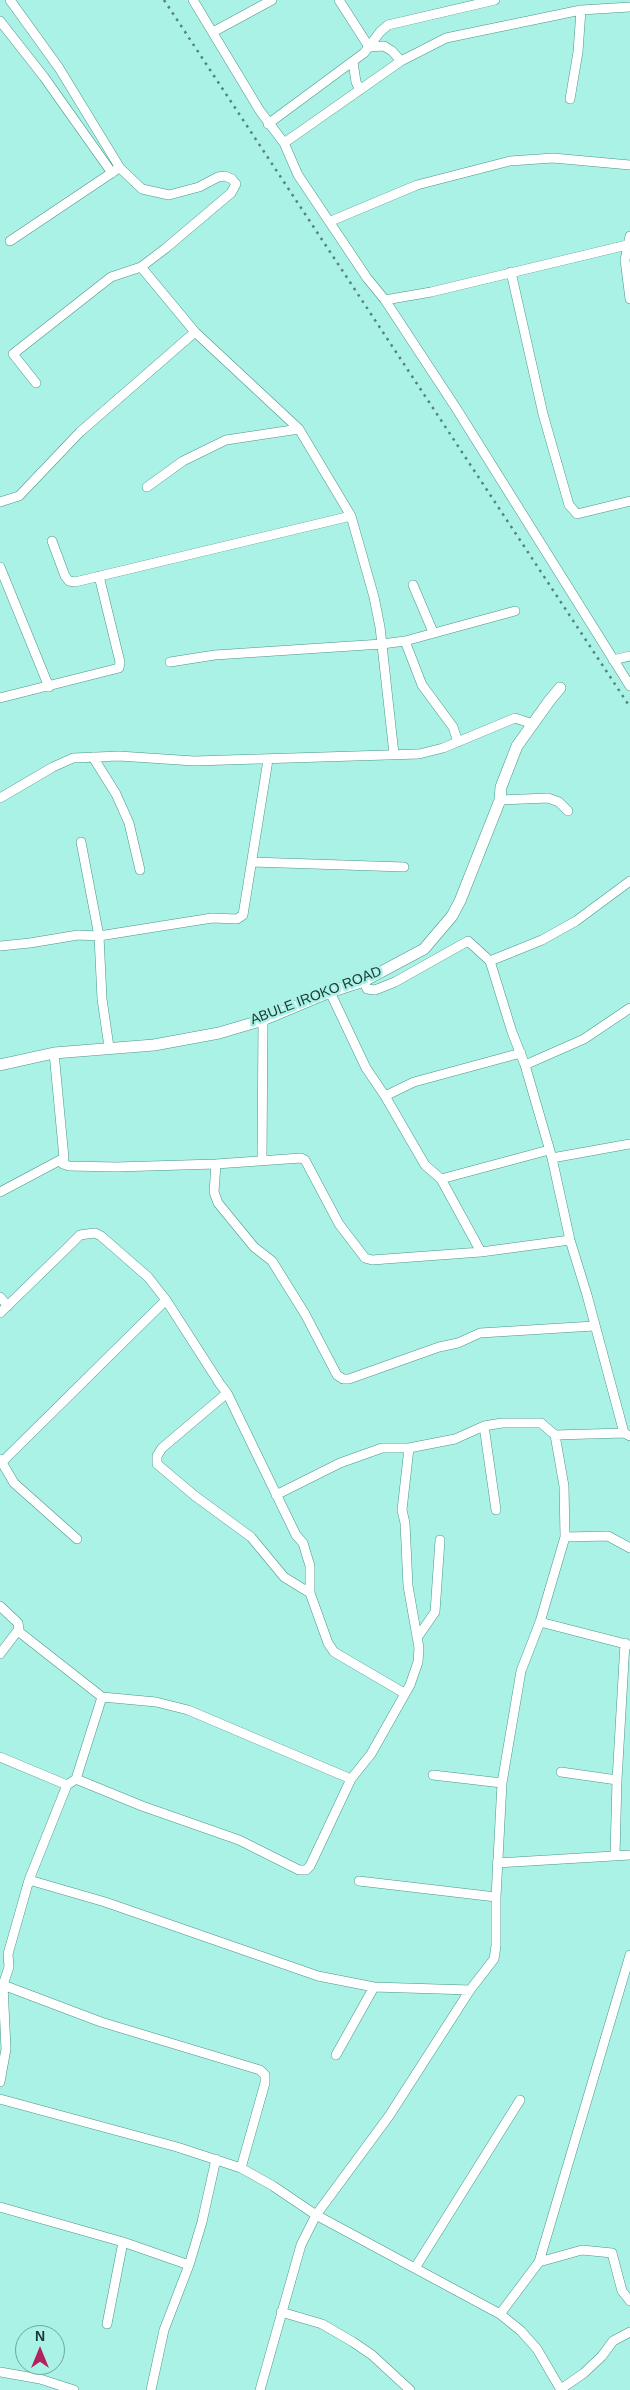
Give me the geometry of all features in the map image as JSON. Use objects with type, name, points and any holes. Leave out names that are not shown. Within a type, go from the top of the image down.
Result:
[{"type":"street","points":[[10,0],[59,68],[120,168],[142,189],[169,195],[199,187],[218,177],[225,176],[232,179],[236,184],[231,193],[140,267],[111,276],[13,354],[36,383]]},
{"type":"street","points":[[193,0],[268,124],[284,143],[298,174],[331,221],[367,278],[385,300],[535,532],[630,686]]},
{"type":"street","points":[[212,32],[272,0]]},
{"type":"street","points":[[339,0],[369,47]]},
{"type":"street","points":[[268,124],[353,62],[369,47],[388,24],[495,0]]},
{"type":"street","points":[[284,143],[401,61],[446,38],[581,10],[630,7]]},
{"type":"street","points":[[570,99],[578,52],[581,10]]},
{"type":"street","points":[[0,20],[4,34],[44,77],[112,173]]},
{"type":"street","points":[[369,47],[384,46],[392,51],[401,61]]},
{"type":"street","points":[[353,62],[356,82],[360,90]]},
{"type":"street","points":[[331,221],[417,185],[510,161],[553,158],[630,165]]},
{"type":"street","points":[[10,241],[120,168]]},
{"type":"street","points":[[385,300],[431,292],[629,240],[625,260],[630,299]]},
{"type":"street","points":[[140,267],[195,332],[298,429],[351,516],[374,597],[382,644],[394,754]]},
{"type":"street","points":[[512,272],[543,414],[569,504],[576,514],[630,501]]},
{"type":"street","points":[[0,502],[19,496],[80,432],[195,332]]},
{"type":"street","points":[[147,488],[183,462],[226,440],[298,429]]},
{"type":"street","points":[[52,541],[65,576],[69,581],[99,576],[351,516]]},
{"type":"street","points":[[0,567],[49,687]]},
{"type":"street","points":[[0,698],[119,668],[120,662],[99,576]]},
{"type":"street","points":[[413,585],[433,632]]},
{"type":"street","points":[[170,662],[215,655],[405,641],[515,611]]},
{"type":"street","points":[[405,641],[422,685],[453,727],[458,742]]},
{"type":"street","points":[[613,660],[630,656]]},
{"type":"street","name":"ABULE IROKO ROAD","points":[[0,1065],[54,1053],[154,1045],[204,1036],[262,1020],[330,992],[364,981],[424,949],[452,916],[463,893],[500,800],[501,787],[507,768],[518,746],[532,724],[560,688]]},
{"type":"street","points":[[0,798],[73,758],[120,756],[194,762],[419,754],[458,742],[515,718],[532,724]]},
{"type":"street","points":[[93,757],[116,794],[129,823],[140,870]]},
{"type":"street","points":[[0,946],[78,935],[99,936],[212,918],[237,919],[244,915],[268,760]]},
{"type":"street","points":[[500,800],[548,798],[559,802],[568,810]]},
{"type":"street","points":[[82,842],[99,936],[102,999],[110,1048]]},
{"type":"street","points":[[252,862],[404,868]]},
{"type":"street","points":[[490,961],[542,940],[576,921],[630,880]]},
{"type":"street","points":[[364,981],[367,989],[375,990],[396,982],[468,941],[490,961],[525,1065],[551,1154],[570,1240],[627,1435],[555,1435]]},
{"type":"street","points":[[330,992],[366,1068],[385,1096],[425,1165],[441,1179],[482,1252]]},
{"type":"street","points":[[525,1065],[584,1039],[630,1008]]},
{"type":"street","points":[[262,1020],[262,1159]]},
{"type":"street","points":[[54,1053],[63,1164],[79,1167],[216,1164],[262,1159],[301,1158],[305,1160],[339,1224],[365,1258],[372,1260],[482,1252],[570,1240]]},
{"type":"street","points":[[385,1096],[414,1082],[521,1054]]},
{"type":"street","points":[[441,1179],[551,1154],[630,1144]]},
{"type":"street","points":[[0,1192],[64,1158]]},
{"type":"street","points":[[216,1164],[214,1192],[218,1203],[254,1247],[272,1261],[305,1314],[337,1375],[343,1379],[349,1379],[440,1347],[458,1343],[480,1333],[594,1326]]},
{"type":"street","points":[[0,1314],[80,1236],[94,1233],[101,1236],[148,1278],[166,1300],[227,1393],[296,1535],[303,1543],[310,1566],[310,1593],[323,1631],[334,1652],[404,1694]]},
{"type":"street","points":[[0,1297],[8,1306]]},
{"type":"street","points":[[77,1539],[14,1482],[1,1460],[166,1300]]},
{"type":"street","points":[[227,1393],[162,1448],[157,1456],[157,1464],[195,1496],[251,1538],[284,1577],[310,1593]]},
{"type":"street","points":[[260,2390],[301,2245],[316,2215],[389,2116],[470,1990],[494,1959],[502,1782],[521,1671],[540,1622],[565,1537],[564,1486],[555,1435],[541,1423],[502,1423],[484,1426],[455,1439],[409,1448],[382,1448],[358,1456],[276,1495]]},
{"type":"street","points":[[484,1426],[496,1510]]},
{"type":"street","points":[[76,1778],[142,1806],[239,1840],[299,1870],[306,1870],[310,1866],[352,1778],[371,1754],[410,1685],[418,1662],[417,1638],[408,1586],[405,1522],[402,1510],[409,1448]]},
{"type":"street","points":[[565,1537],[608,1536],[630,1548]]},
{"type":"street","points":[[417,1638],[435,1612],[440,1540]]},
{"type":"street","points":[[0,1606],[18,1623],[18,1631],[0,1654]]},
{"type":"street","points":[[540,1622],[628,1645],[617,1780],[615,1855]]},
{"type":"street","points":[[18,1631],[102,1697],[156,1702],[188,1710],[352,1778]]},
{"type":"street","points":[[0,2082],[6,2049],[3,1985],[9,1967],[8,1954],[29,1880],[67,1785],[76,1778],[102,1697]]},
{"type":"street","points":[[0,1757],[67,1785]]},
{"type":"street","points":[[561,1772],[617,1780]]},
{"type":"street","points":[[433,1775],[502,1782]]},
{"type":"street","points":[[497,1863],[630,1855]]},
{"type":"street","points":[[29,1880],[105,1902],[318,1976],[374,1987],[470,1990]]},
{"type":"street","points":[[359,1881],[496,1896]]},
{"type":"street","points":[[500,2314],[539,2262],[630,1955]]},
{"type":"street","points":[[3,1985],[101,2022],[260,2070],[265,2075],[265,2083],[241,2168]]},
{"type":"street","points":[[336,2055],[374,1987]]},
{"type":"street","points":[[0,2099],[216,2158],[241,2168],[274,2186],[316,2215],[500,2314],[521,2331],[536,2349],[561,2390],[584,2373],[602,2356],[613,2341],[630,2332]]},
{"type":"street","points":[[415,2268],[520,2100]]},
{"type":"street","points":[[151,2390],[164,2330],[189,2265],[202,2222],[216,2158]]},
{"type":"street","points":[[0,2207],[123,2242],[189,2265]]},
{"type":"street","points":[[107,2324],[123,2242]]},
{"type":"street","points":[[539,2262],[582,2250],[612,2254],[622,2292],[630,2301]]},
{"type":"street","points":[[282,2312],[322,2324],[353,2342],[372,2355],[410,2390]]},
{"type":"street","points":[[0,2372],[40,2379],[74,2390]]},
{"type":"railway","points":[[164,0],[630,707]]}]
